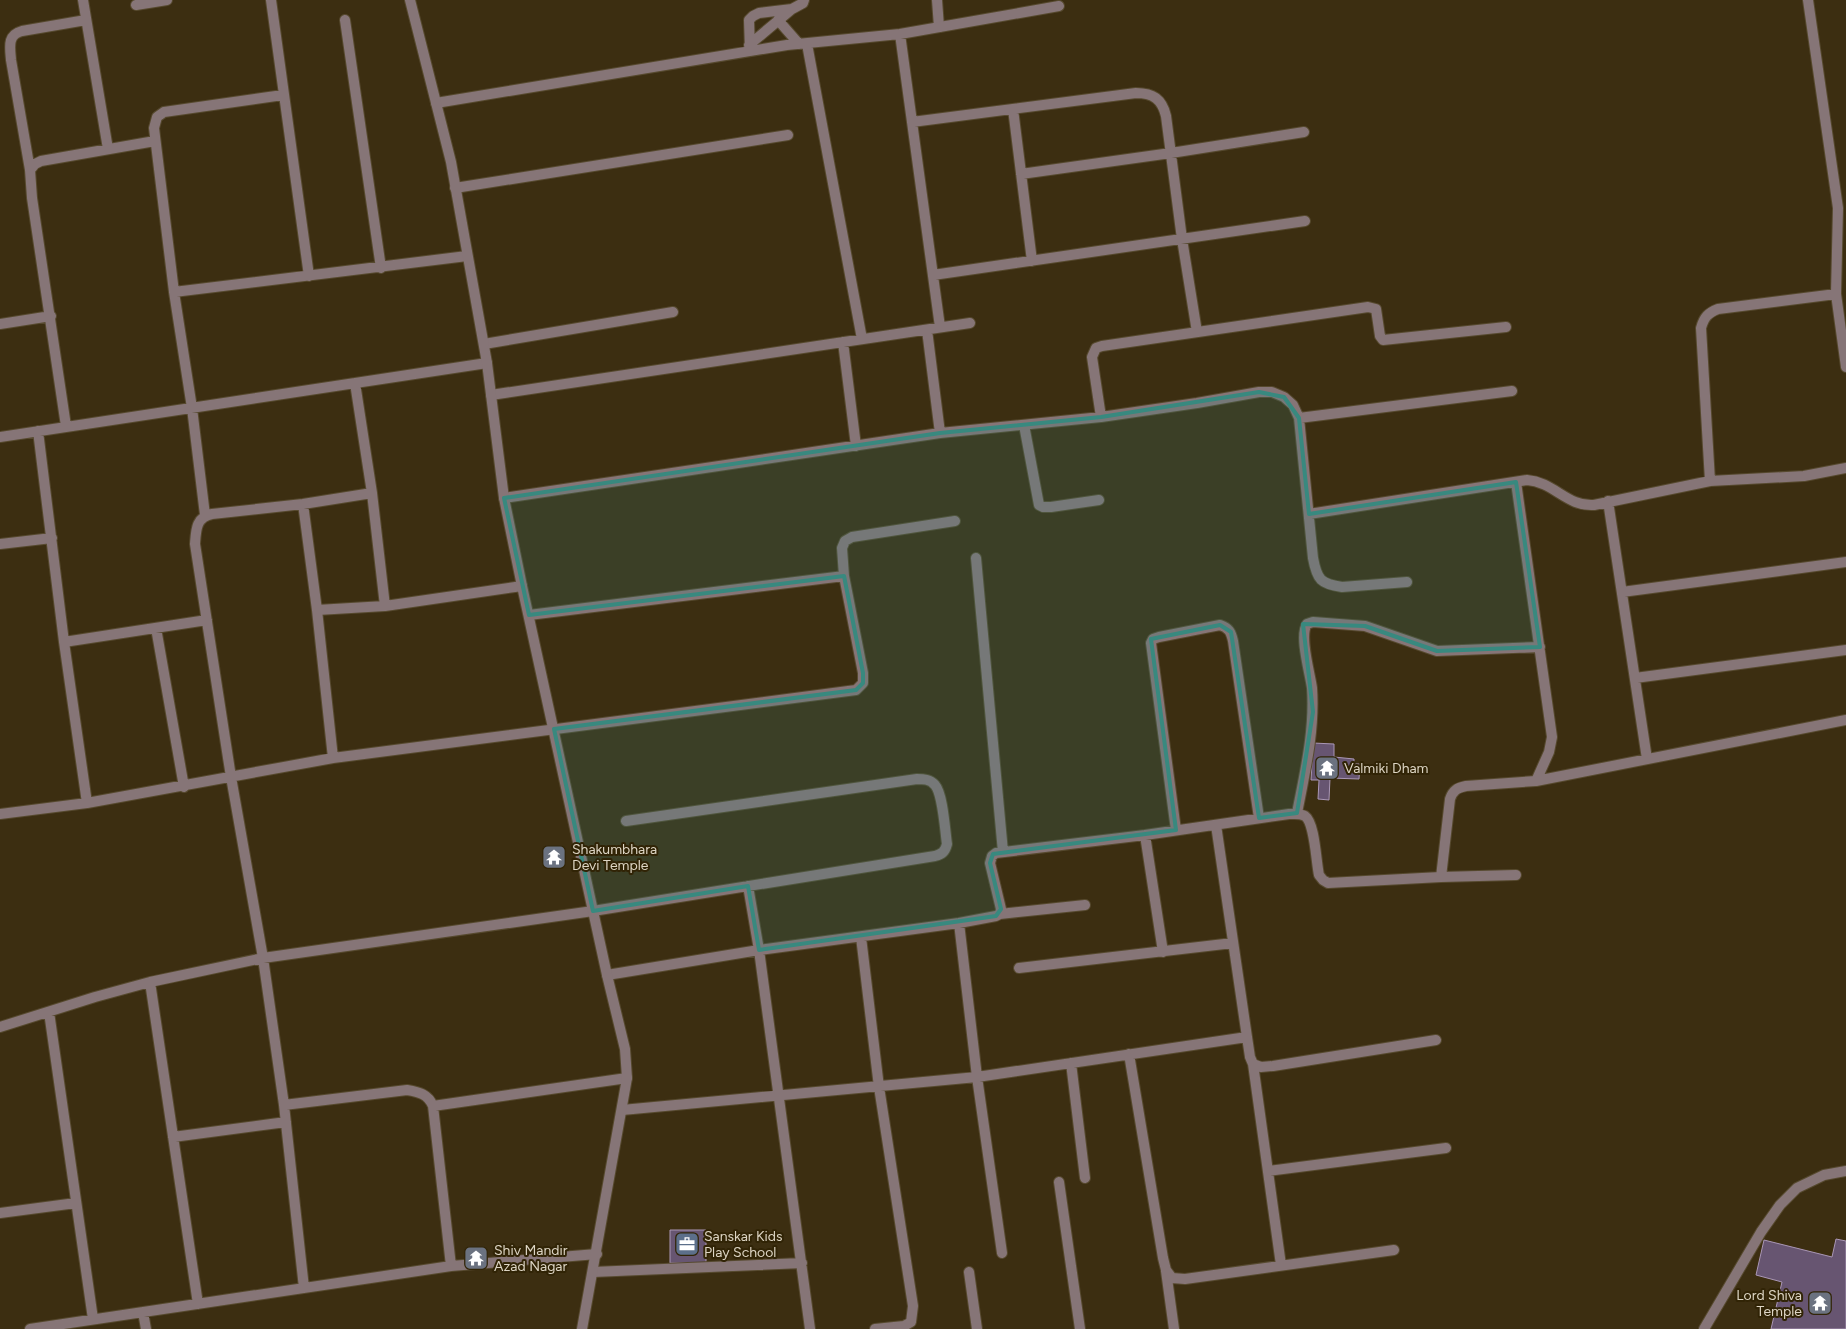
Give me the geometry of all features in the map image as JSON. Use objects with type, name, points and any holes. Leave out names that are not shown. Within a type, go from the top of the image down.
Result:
[{"type":"street","points":[[83,0],[108,149]]},
{"type":"street","points":[[136,5],[167,0]]},
{"type":"street","points":[[271,0],[309,276]]},
{"type":"street","points":[[410,0],[436,103],[468,256],[488,363],[504,498],[522,586],[606,975],[625,1049],[627,1078],[582,1329]]},
{"type":"street","points":[[750,48],[778,20],[803,3],[804,0]]},
{"type":"street","points":[[937,0],[939,27]]},
{"type":"street","points":[[1808,0],[1838,208],[1836,294],[1846,367]]},
{"type":"street","points":[[436,103],[750,48],[900,34],[1059,6]]},
{"type":"street","points":[[750,48],[749,20],[753,16],[759,13],[792,9]]},
{"type":"street","points":[[66,426],[32,198],[30,170],[10,45],[11,37],[15,33],[86,20]]},
{"type":"street","points":[[346,20],[381,268]]},
{"type":"street","points":[[778,20],[803,44],[862,339]]},
{"type":"street","points":[[900,34],[940,328]]},
{"type":"street","points":[[912,122],[1146,93],[1161,101],[1164,107],[1197,332]]},
{"type":"street","points":[[205,515],[192,408],[174,292],[154,128],[157,117],[164,112],[283,95]]},
{"type":"street","points":[[1013,109],[1032,260]]},
{"type":"street","points":[[1021,174],[1304,132]]},
{"type":"street","points":[[455,188],[788,135]]},
{"type":"street","points":[[30,170],[41,161],[155,141]]},
{"type":"street","points":[[933,275],[1305,221]]},
{"type":"street","points":[[174,292],[468,256]]},
{"type":"street","points":[[1710,480],[1701,328],[1704,318],[1710,312],[1718,309],[1836,294]]},
{"type":"street","points":[[1101,417],[1092,357],[1096,348],[1368,307],[1376,309],[1380,336],[1383,340],[1506,327]]},
{"type":"street","points":[[484,344],[673,312]]},
{"type":"street","points":[[0,324],[51,316]]},
{"type":"street","points":[[491,395],[970,323]]},
{"type":"street","points":[[927,330],[940,433]]},
{"type":"street","points":[[843,342],[856,446]]},
{"type":"street","points":[[0,437],[488,363]]},
{"type":"street","points":[[355,383],[372,493],[385,606]]},
{"type":"street","points":[[1299,418],[1512,391]]},
{"type":"street","points":[[504,498],[940,433],[1101,417],[1259,392],[1272,392],[1284,397],[1293,405],[1299,418],[1313,558],[1319,579],[1332,586],[1342,587],[1407,582]]},
{"type":"street","points":[[1024,425],[1039,505],[1051,507],[1099,500]]},
{"type":"street","points":[[38,431],[64,642],[87,803]]},
{"type":"street","points":[[1309,514],[1527,480],[1538,480],[1576,504],[1585,506],[1710,480],[1804,476],[1846,468]]},
{"type":"street","points":[[1516,482],[1552,737],[1549,752],[1536,781]]},
{"type":"street","points":[[304,1288],[284,1105],[263,958],[230,777],[195,544],[196,529],[200,520],[205,515],[303,504],[372,493]]},
{"type":"street","points":[[1608,501],[1647,759]]},
{"type":"street","points":[[303,504],[333,758]]},
{"type":"street","points":[[0,814],[87,803],[184,787],[333,758],[856,690],[863,683],[864,673],[844,576],[842,548],[845,541],[852,537],[955,522]]},
{"type":"street","points":[[0,544],[52,538]]},
{"type":"street","points":[[976,558],[1003,852]]},
{"type":"street","points":[[1622,592],[1846,562]]},
{"type":"street","points":[[529,615],[844,576]]},
{"type":"street","points":[[317,610],[385,606],[522,586]]},
{"type":"street","points":[[64,642],[207,620]]},
{"type":"street","points":[[1297,813],[1310,741],[1313,712],[1312,686],[1304,637],[1306,624],[1313,622],[1365,626],[1437,651],[1540,647]]},
{"type":"street","points":[[1176,830],[1151,643],[1153,639],[1158,637],[1220,625],[1226,627],[1231,632],[1233,641],[1259,818]]},
{"type":"street","points":[[156,628],[184,787]]},
{"type":"street","points":[[1635,678],[1846,650]]},
{"type":"street","points":[[1441,877],[1452,792],[1457,788],[1536,781],[1846,720]]},
{"type":"street","points":[[0,1027],[150,982],[263,958],[593,911],[941,855],[945,851],[947,844],[939,792],[934,784],[927,779],[626,821]]},
{"type":"street","points":[[1000,914],[1001,909],[990,862],[992,856],[996,853],[1145,835],[1297,813],[1305,816],[1311,822],[1319,875],[1328,883],[1516,875]]},
{"type":"street","points":[[1216,825],[1250,1057],[1254,1064],[1281,1266]]},
{"type":"street","points":[[1145,835],[1163,952]]},
{"type":"street","points":[[748,886],[759,950],[810,1329]]},
{"type":"street","points":[[606,975],[759,950],[959,923],[1000,914],[1085,905]]},
{"type":"street","points":[[959,923],[977,1077],[1002,1253]]},
{"type":"street","points":[[861,936],[879,1087],[913,1306],[911,1322],[904,1326],[875,1329]]},
{"type":"street","points":[[1019,968],[1233,943]]},
{"type":"street","points":[[150,982],[198,1304]]},
{"type":"street","points":[[49,1012],[92,1319]]},
{"type":"street","points":[[622,1110],[977,1077],[1247,1037]]},
{"type":"street","points":[[1254,1064],[1261,1067],[1273,1066],[1436,1040]]},
{"type":"street","points":[[1129,1054],[1166,1270],[1174,1329]]},
{"type":"street","points":[[1070,1063],[1086,1178]]},
{"type":"street","points":[[433,1106],[627,1078]]},
{"type":"street","points":[[284,1105],[407,1090],[423,1093],[430,1099],[433,1106],[451,1266]]},
{"type":"street","points":[[174,1137],[286,1122]]},
{"type":"street","points":[[1268,1171],[1446,1148]]},
{"type":"street","points":[[1704,1329],[1761,1232],[1780,1205],[1797,1188],[1824,1175],[1846,1171]]},
{"type":"street","points":[[1059,1182],[1080,1329]]},
{"type":"street","points":[[0,1213],[76,1202]]},
{"type":"street","points":[[1166,1270],[1172,1278],[1185,1279],[1394,1250]]},
{"type":"street","points":[[30,1329],[451,1266],[596,1254]]},
{"type":"street","points":[[593,1272],[802,1263]]},
{"type":"street","points":[[969,1272],[977,1329]]},
{"type":"street","points":[[143,1312],[146,1329]]},
{"type":"highlighted area","points":[[1259,392],[1284,397],[1299,418],[1309,514],[1516,482],[1540,647],[1437,651],[1365,626],[1303,624],[1313,712],[1297,813],[1259,818],[1231,632],[1220,625],[1151,639],[1176,830],[993,854],[990,863],[1001,909],[996,916],[759,950],[748,886],[593,911],[554,729],[856,690],[863,683],[863,673],[844,576],[529,615],[504,498],[940,433],[1101,417]]},
{"type":"building","points":[[1313,743],[1334,744],[1334,757],[1354,759],[1354,764],[1360,764],[1359,779],[1330,778],[1329,800],[1318,799],[1319,780],[1311,780]]},
{"type":"building","points":[[670,1230],[706,1230],[706,1263],[670,1263]]},
{"type":"building","points":[[1836,1239],[1846,1241],[1846,1329],[1771,1329],[1782,1282],[1756,1275],[1764,1240],[1832,1257]]},
{"type":"place","name":"Valmiki Dham","points":[[1327,768]]},
{"type":"place","name":"Shakumbhara Devi Temple","points":[[554,857]]},
{"type":"place","name":"Sanskar Kids Play School","points":[[687,1244]]},
{"type":"place","name":"Shiv Mandir Azad Nagar","points":[[476,1258]]},
{"type":"place","name":"Lord Shiva Temple","points":[[1820,1303]]}]
